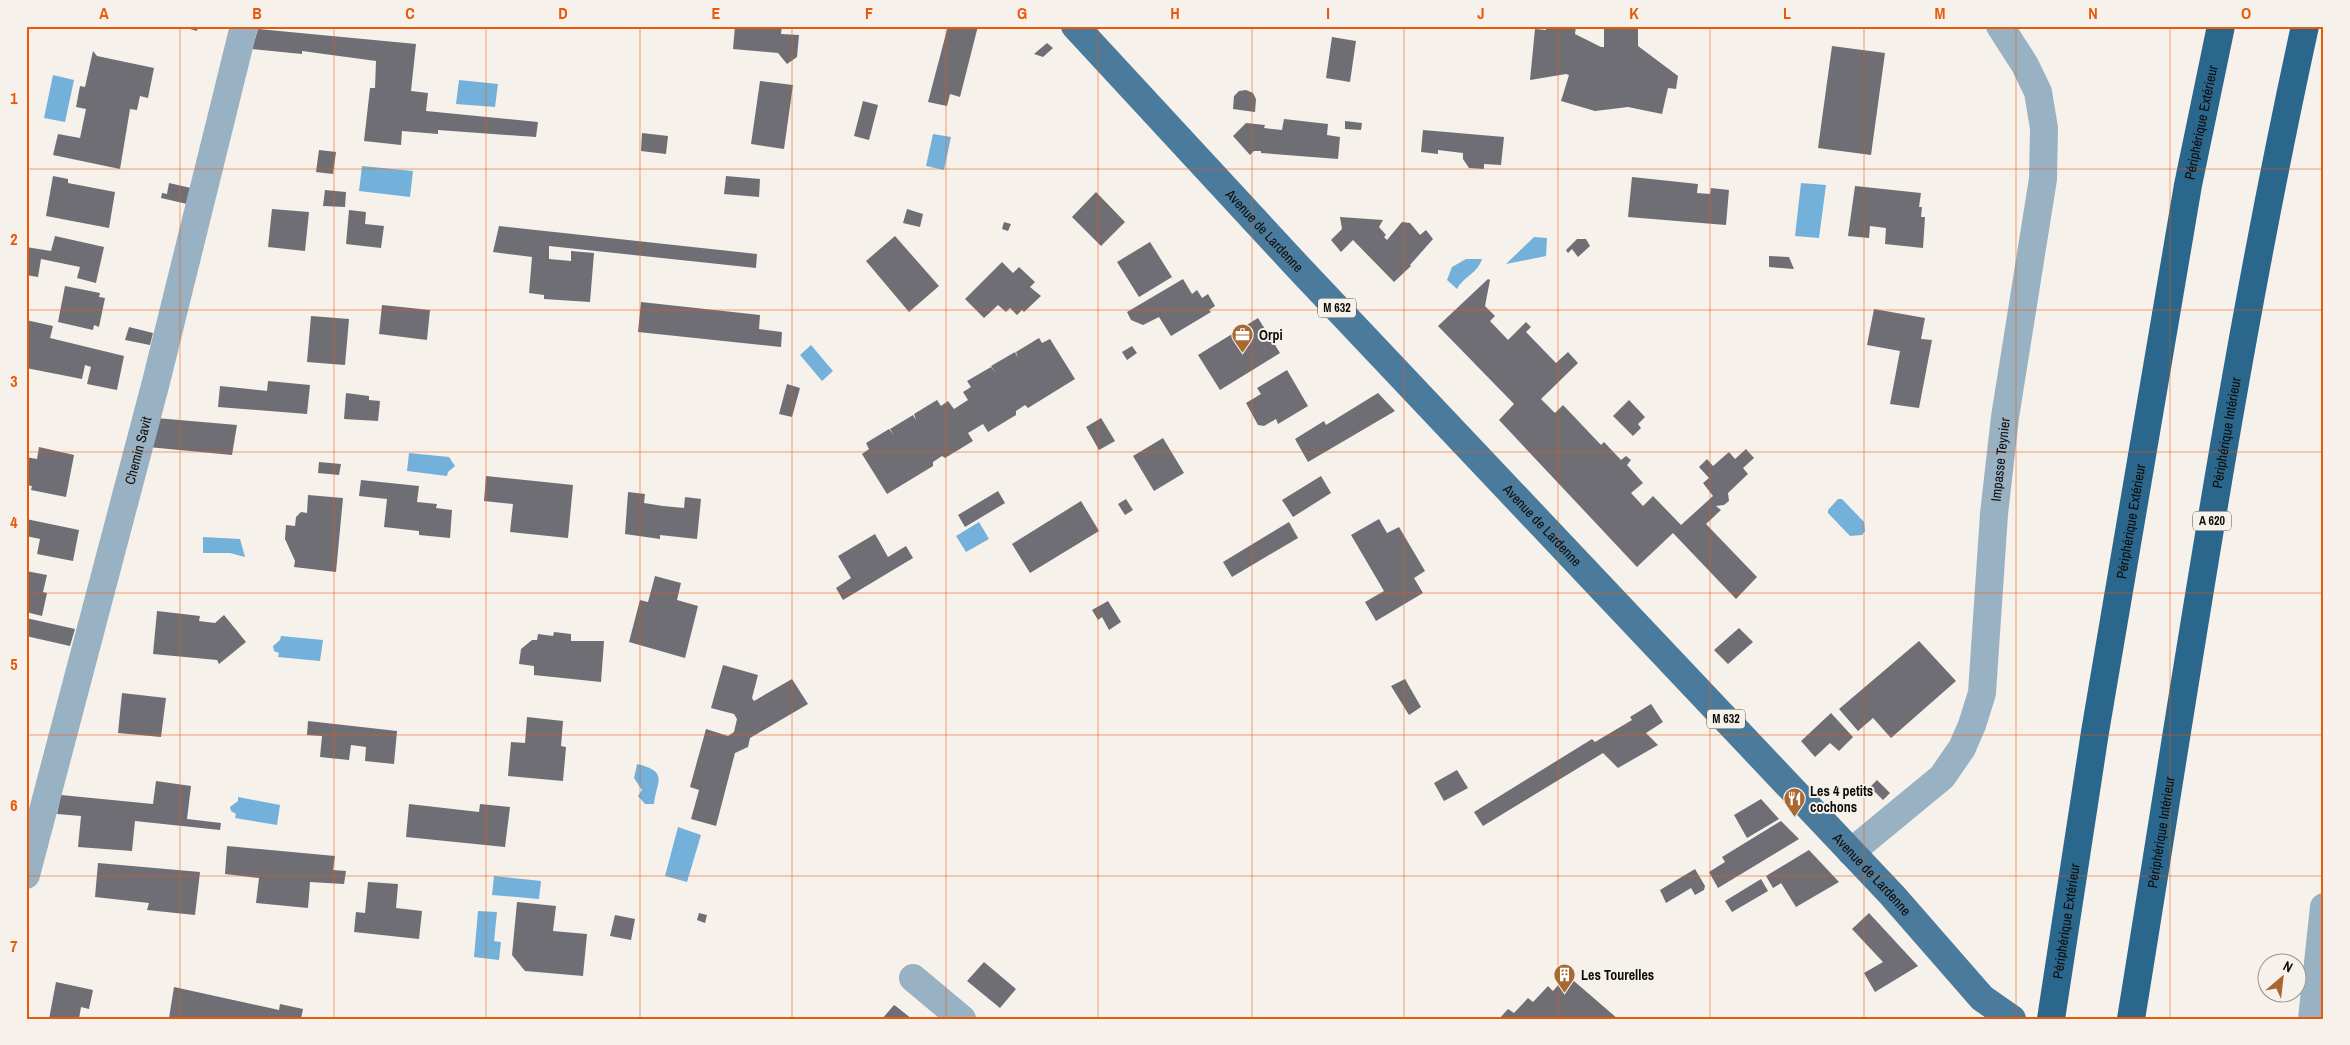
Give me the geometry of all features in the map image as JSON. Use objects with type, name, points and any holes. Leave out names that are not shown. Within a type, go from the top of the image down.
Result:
[{"type":"highway","name":"Périphérique Extérieur","points":[[2051,1019],[2095,732],[2188,185],[2221,26]]},
{"type":"highway","name":"Périphérique Intérieur","points":[[2131,1019],[2224,444],[2284,122],[2305,26]]},
{"type":"main road","name":"Avenue de Lardenne","points":[[1075,26],[1298,267],[1851,852],[1982,998],[2012,1019]]},
{"type":"street","name":"Chemin Savit","points":[[26,875],[153,391],[244,26]]},
{"type":"street","name":"Impasse Teynier","points":[[1851,852],[1942,777],[1962,748],[1972,725],[1982,692],[1994,514],[2005,416],[2043,170],[2044,128],[2038,92],[2025,66],[2000,26]]},
{"type":"street","points":[[2312,1019],[2324,907]]},
{"type":"street","points":[[913,978],[962,1019]]},
{"type":"water","points":[[53,75],[74,80],[65,122],[44,118]]},
{"type":"water","points":[[459,80],[498,84],[495,107],[456,104]]},
{"type":"water","points":[[933,134],[951,137],[944,170],[926,166]]},
{"type":"water","points":[[362,166],[413,171],[410,197],[359,191]]},
{"type":"water","points":[[1801,183],[1826,185],[1819,238],[1795,236]]},
{"type":"water","points":[[1534,237],[1547,238],[1546,256],[1506,264]]},
{"type":"water","points":[[1466,259],[1482,259],[1477,268],[1457,289],[1447,280],[1452,267]]},
{"type":"water","points":[[811,345],[833,371],[822,381],[800,355]]},
{"type":"water","points":[[409,453],[449,457],[455,466],[448,472],[447,476],[407,471]]},
{"type":"water","points":[[1838,499],[1842,499],[1864,522],[1865,531],[1862,535],[1850,536],[1828,513],[1828,510]]},
{"type":"water","points":[[979,522],[989,539],[966,552],[956,536]]},
{"type":"water","points":[[203,537],[240,539],[245,557],[230,553],[203,553]]},
{"type":"water","points":[[281,636],[323,640],[320,661],[278,657],[279,653],[274,651],[273,646],[280,640]]},
{"type":"water","points":[[637,764],[647,767],[657,774],[659,779],[654,804],[645,804],[638,796],[642,790],[634,778]]},
{"type":"water","points":[[238,797],[280,805],[277,825],[235,818],[236,814],[231,811],[230,807],[238,801]]},
{"type":"water","points":[[678,827],[701,835],[687,882],[665,876]]},
{"type":"water","points":[[494,876],[541,881],[539,899],[492,895]]},
{"type":"water","points":[[478,911],[497,912],[494,941],[501,942],[499,960],[474,957]]},
{"type":"building","points":[[179,26],[198,26],[197,31]]},
{"type":"building","points":[[735,26],[782,26],[781,34],[799,35],[797,57],[787,64],[778,53],[733,49]]},
{"type":"building","points":[[948,26],[978,26],[960,97],[950,94],[947,106],[928,102]]},
{"type":"building","points":[[1546,26],[1576,26],[1575,34],[1604,47],[1604,26],[1638,26],[1638,46],[1678,76],[1676,89],[1668,88],[1662,114],[1628,107],[1595,111],[1561,101],[1569,75],[1566,74],[1530,80],[1535,29],[1546,30]]},
{"type":"building","points":[[258,29],[416,44],[411,91],[428,93],[426,111],[538,122],[536,137],[438,130],[438,134],[402,131],[401,145],[364,141],[370,88],[375,88],[376,61],[302,51],[302,54],[252,49]]},
{"type":"building","points":[[1332,37],[1356,41],[1350,82],[1326,78]]},
{"type":"building","points":[[1047,43],[1053,48],[1043,57],[1034,54]]},
{"type":"building","points":[[1832,46],[1885,53],[1871,155],[1818,148]]},
{"type":"building","points":[[93,51],[97,56],[154,68],[148,98],[140,96],[137,110],[130,109],[120,169],[53,155],[58,134],[80,138],[86,109],[76,107],[80,86],[85,87]]},
{"type":"building","points":[[760,81],[793,85],[784,149],[751,144]]},
{"type":"building","points":[[1246,90],[1253,93],[1256,99],[1255,112],[1233,109],[1234,96],[1239,91]]},
{"type":"building","points":[[863,101],[878,105],[869,140],[854,136]]},
{"type":"building","points":[[1284,119],[1328,124],[1327,135],[1340,137],[1338,159],[1261,153],[1261,151],[1254,151],[1250,155],[1233,136],[1246,123],[1265,125],[1264,128],[1282,130]]},
{"type":"building","points":[[1345,121],[1362,123],[1361,130],[1345,129]]},
{"type":"building","points":[[1423,130],[1504,137],[1501,165],[1484,164],[1484,169],[1469,168],[1463,159],[1463,153],[1438,150],[1438,154],[1421,152]]},
{"type":"building","points":[[642,133],[668,136],[666,154],[641,151]]},
{"type":"building","points":[[319,150],[336,152],[333,174],[316,172]]},
{"type":"building","points":[[53,176],[68,179],[68,183],[115,192],[109,228],[46,216]]},
{"type":"building","points":[[726,176],[760,179],[759,197],[724,194]]},
{"type":"building","points":[[1632,177],[1698,184],[1697,193],[1710,194],[1711,188],[1729,190],[1726,225],[1628,217]]},
{"type":"building","points":[[169,183],[191,188],[187,204],[161,198],[162,193],[167,194]]},
{"type":"building","points":[[1855,186],[1921,193],[1919,207],[1922,207],[1921,217],[1925,217],[1923,248],[1885,244],[1886,228],[1870,226],[1869,238],[1848,236]]},
{"type":"building","points":[[325,190],[346,192],[345,207],[323,206]]},
{"type":"building","points":[[1096,192],[1125,222],[1101,246],[1072,217]]},
{"type":"building","points":[[272,209],[309,212],[305,251],[268,247]]},
{"type":"building","points":[[907,209],[923,214],[920,227],[903,223]]},
{"type":"building","points":[[349,210],[366,212],[365,224],[384,226],[381,248],[346,244]]},
{"type":"building","points":[[1340,217],[1383,220],[1379,227],[1386,235],[1384,237],[1387,240],[1402,222],[1410,223],[1420,235],[1426,230],[1433,239],[1411,266],[1394,282],[1353,240],[1341,252],[1331,240],[1342,229]]},
{"type":"building","points":[[1004,222],[1011,224],[1008,231],[1002,229]]},
{"type":"building","points":[[499,226],[757,254],[756,268],[549,246],[549,259],[571,261],[571,251],[594,253],[590,302],[544,299],[544,295],[529,293],[532,257],[493,252]]},
{"type":"building","points":[[55,236],[104,247],[96,283],[77,278],[80,267],[41,259],[38,277],[26,275],[26,247],[51,251]]},
{"type":"building","points":[[895,236],[939,286],[909,312],[866,261]]},
{"type":"building","points":[[1577,239],[1586,239],[1590,246],[1578,257],[1572,249],[1568,253],[1566,250]]},
{"type":"building","points":[[1150,242],[1172,277],[1139,297],[1117,262]]},
{"type":"building","points":[[1769,256],[1789,257],[1794,269],[1769,267]]},
{"type":"building","points":[[1002,262],[1013,273],[1019,267],[1035,282],[1030,287],[1041,296],[1024,312],[1022,310],[1017,315],[1010,308],[1006,312],[998,305],[984,318],[965,299]]},
{"type":"building","points":[[1183,279],[1192,294],[1197,290],[1202,298],[1208,294],[1215,306],[1209,310],[1211,312],[1171,336],[1159,317],[1143,325],[1131,320],[1127,312]]},
{"type":"building","points":[[1488,279],[1490,280],[1485,306],[1495,316],[1490,321],[1508,340],[1526,322],[1531,327],[1526,332],[1556,363],[1568,352],[1578,363],[1541,399],[1555,413],[1563,405],[1601,445],[1604,442],[1621,460],[1626,456],[1631,460],[1627,465],[1643,483],[1631,493],[1643,506],[1653,496],[1681,525],[1713,496],[1703,483],[1709,478],[1699,467],[1707,459],[1713,466],[1729,452],[1735,459],[1746,449],[1754,458],[1743,468],[1748,474],[1728,493],[1729,501],[1724,505],[1716,506],[1721,510],[1706,524],[1757,577],[1736,599],[1673,533],[1637,567],[1499,420],[1514,404],[1438,326]]},
{"type":"building","points":[[65,286],[100,293],[99,297],[105,298],[99,327],[94,325],[93,330],[58,322]]},
{"type":"building","points":[[641,302],[760,315],[759,329],[782,332],[781,347],[638,332]]},
{"type":"building","points":[[382,305],[430,310],[427,340],[379,334]]},
{"type":"building","points":[[1874,309],[1925,318],[1921,339],[1932,340],[1919,408],[1890,404],[1900,351],[1867,345]]},
{"type":"building","points":[[311,316],[349,319],[345,365],[307,362]]},
{"type":"building","points":[[1258,318],[1280,353],[1220,390],[1198,355]]},
{"type":"building","points":[[26,320],[53,326],[50,338],[124,356],[117,390],[87,384],[91,367],[85,365],[82,379],[26,368]]},
{"type":"building","points":[[129,327],[153,333],[150,345],[125,340]]},
{"type":"building","points":[[1039,338],[1042,343],[1050,339],[1075,379],[1028,408],[1025,405],[1016,411],[1016,415],[988,432],[983,424],[968,433],[973,441],[945,458],[942,456],[933,462],[933,466],[887,494],[862,454],[869,449],[866,443],[889,429],[894,435],[890,429],[913,415],[916,420],[914,414],[937,400],[941,406],[948,401],[954,409],[968,400],[963,392],[971,387],[967,381],[991,367],[995,372],[991,366],[1015,352],[1018,358],[1016,352]]},
{"type":"building","points":[[1132,346],[1137,353],[1127,360],[1122,352]]},
{"type":"building","points":[[1287,370],[1308,406],[1278,424],[1276,419],[1264,426],[1258,425],[1246,403],[1261,394],[1257,388]]},
{"type":"building","points":[[268,381],[310,385],[307,414],[218,407],[220,386],[267,391]]},
{"type":"building","points":[[787,384],[800,388],[792,417],[779,414]]},
{"type":"building","points":[[346,393],[369,396],[369,400],[380,401],[378,421],[344,419]]},
{"type":"building","points":[[1378,393],[1395,411],[1308,462],[1295,439],[1324,421],[1326,425]]},
{"type":"building","points":[[1629,400],[1645,417],[1638,424],[1641,428],[1633,436],[1613,416]]},
{"type":"building","points":[[156,418],[237,425],[232,455],[148,447]]},
{"type":"building","points":[[1101,418],[1115,441],[1099,450],[1086,427]]},
{"type":"building","points":[[1163,438],[1184,473],[1154,491],[1133,456]]},
{"type":"building","points":[[39,447],[74,455],[66,497],[31,490],[32,486],[26,485],[26,457],[37,459]]},
{"type":"building","points":[[319,462],[341,464],[339,475],[318,473]]},
{"type":"building","points":[[486,476],[573,485],[568,538],[510,532],[513,504],[484,501]]},
{"type":"building","points":[[1321,476],[1331,493],[1293,517],[1282,500]]},
{"type":"building","points":[[361,480],[419,486],[417,502],[437,504],[436,508],[452,510],[450,538],[419,535],[419,531],[384,527],[387,499],[359,496]]},
{"type":"building","points":[[998,491],[1005,503],[965,527],[958,515]]},
{"type":"building","points":[[628,492],[645,494],[644,503],[663,506],[684,508],[685,497],[701,499],[697,539],[660,535],[660,539],[625,534]]},
{"type":"building","points":[[308,495],[343,498],[336,572],[294,567],[295,561],[285,539],[286,525],[295,526],[296,517],[301,512],[307,513]]},
{"type":"building","points":[[1126,499],[1133,510],[1125,515],[1118,504]]},
{"type":"building","points":[[1081,501],[1099,531],[1030,573],[1012,544]]},
{"type":"building","points":[[26,519],[79,530],[73,561],[37,554],[40,539],[26,536]]},
{"type":"building","points":[[1379,519],[1387,533],[1399,527],[1425,571],[1414,578],[1423,593],[1376,621],[1365,602],[1384,591],[1351,535]]},
{"type":"building","points":[[1289,522],[1298,538],[1232,577],[1223,562]]},
{"type":"building","points":[[875,534],[888,557],[906,546],[913,558],[843,600],[836,588],[851,578],[838,556]]},
{"type":"building","points":[[26,571],[47,575],[43,592],[47,593],[42,616],[26,612]]},
{"type":"building","points":[[655,576],[681,583],[677,600],[698,606],[685,658],[629,642],[640,600],[648,602]]},
{"type":"building","points":[[1108,601],[1121,622],[1109,630],[1102,617],[1098,620],[1092,610]]},
{"type":"building","points":[[157,611],[200,616],[199,621],[215,623],[224,615],[246,642],[219,664],[217,660],[153,654]]},
{"type":"building","points":[[26,618],[75,629],[70,646],[26,636]]},
{"type":"building","points":[[1739,628],[1753,642],[1728,664],[1714,650]]},
{"type":"building","points":[[554,632],[571,634],[571,641],[604,641],[601,682],[534,675],[534,666],[519,664],[521,649],[532,640],[537,640],[538,634],[553,636]]},
{"type":"building","points":[[1919,641],[1956,681],[1891,738],[1873,718],[1858,731],[1839,709]]},
{"type":"building","points":[[723,665],[758,675],[752,698],[754,701],[792,679],[808,704],[750,738],[748,747],[735,753],[716,826],[691,819],[699,790],[690,787],[706,729],[728,736],[734,732],[737,719],[734,714],[711,708]]},
{"type":"building","points":[[1405,679],[1421,707],[1409,715],[1391,686]]},
{"type":"building","points":[[122,693],[166,698],[161,737],[118,733]]},
{"type":"building","points":[[1651,704],[1663,722],[1646,733],[1658,745],[1618,768],[1603,753],[1483,826],[1474,812],[1592,739],[1595,742],[1632,720],[1630,717]]},
{"type":"building","points":[[1831,713],[1853,737],[1839,751],[1830,743],[1815,757],[1801,741]]},
{"type":"building","points":[[527,717],[563,721],[561,746],[566,747],[563,781],[508,776],[511,742],[525,743]]},
{"type":"building","points":[[308,721],[397,731],[394,764],[365,761],[366,747],[351,745],[349,760],[320,757],[322,736],[307,735]]},
{"type":"building","points":[[1457,770],[1468,788],[1444,801],[1434,783]]},
{"type":"building","points":[[1877,780],[1890,793],[1883,800],[1870,787]]},
{"type":"building","points":[[156,781],[191,786],[187,819],[221,823],[220,830],[135,821],[132,851],[78,847],[81,816],[57,814],[61,795],[153,804]]},
{"type":"building","points":[[1761,799],[1779,819],[1747,838],[1734,815]]},
{"type":"building","points":[[409,804],[479,812],[480,804],[510,807],[505,847],[406,837]]},
{"type":"building","points":[[1781,821],[1799,839],[1718,888],[1709,872],[1725,862],[1722,857]]},
{"type":"building","points":[[227,846],[335,856],[333,870],[346,871],[344,884],[310,882],[308,908],[256,903],[259,878],[225,874]]},
{"type":"building","points":[[1809,850],[1839,882],[1796,907],[1781,883],[1773,888],[1766,876]]},
{"type":"building","points":[[98,863],[200,872],[195,915],[147,910],[149,903],[95,897]]},
{"type":"building","points":[[1695,869],[1705,886],[1704,890],[1695,895],[1691,888],[1666,903],[1660,890]]},
{"type":"building","points":[[1761,879],[1768,891],[1732,912],[1725,901]]},
{"type":"building","points":[[368,882],[398,884],[396,908],[422,911],[419,939],[354,932],[356,912],[365,913]]},
{"type":"building","points":[[517,902],[556,906],[553,931],[587,934],[583,976],[525,971],[512,955]]},
{"type":"building","points":[[699,913],[707,915],[705,923],[697,920]]},
{"type":"building","points":[[1869,913],[1918,966],[1875,992],[1864,973],[1883,962],[1852,929]]},
{"type":"building","points":[[615,915],[635,919],[631,940],[610,936]]},
{"type":"building","points":[[984,962],[1016,989],[1000,1008],[967,981]]},
{"type":"building","name":"Les Tourelles","points":[[1567,975],[1618,1019],[1499,1019],[1508,1009],[1514,1013],[1528,998],[1533,1002],[1548,986],[1553,991]]},
{"type":"building","points":[[56,982],[93,990],[89,1009],[81,1007],[79,1019],[49,1019]]},
{"type":"building","points":[[174,987],[279,1010],[280,1004],[303,1009],[301,1019],[169,1018]]},
{"type":"building","points":[[894,1005],[897,1007],[912,1019],[882,1019]]},
{"type":"place","name":"Orpi","points":[[1243,354]]},
{"type":"place","name":"Les 4 petits cochons","points":[[1794,818]]},
{"type":"place","name":"Les Tourelles","points":[[1565,994]]}]
